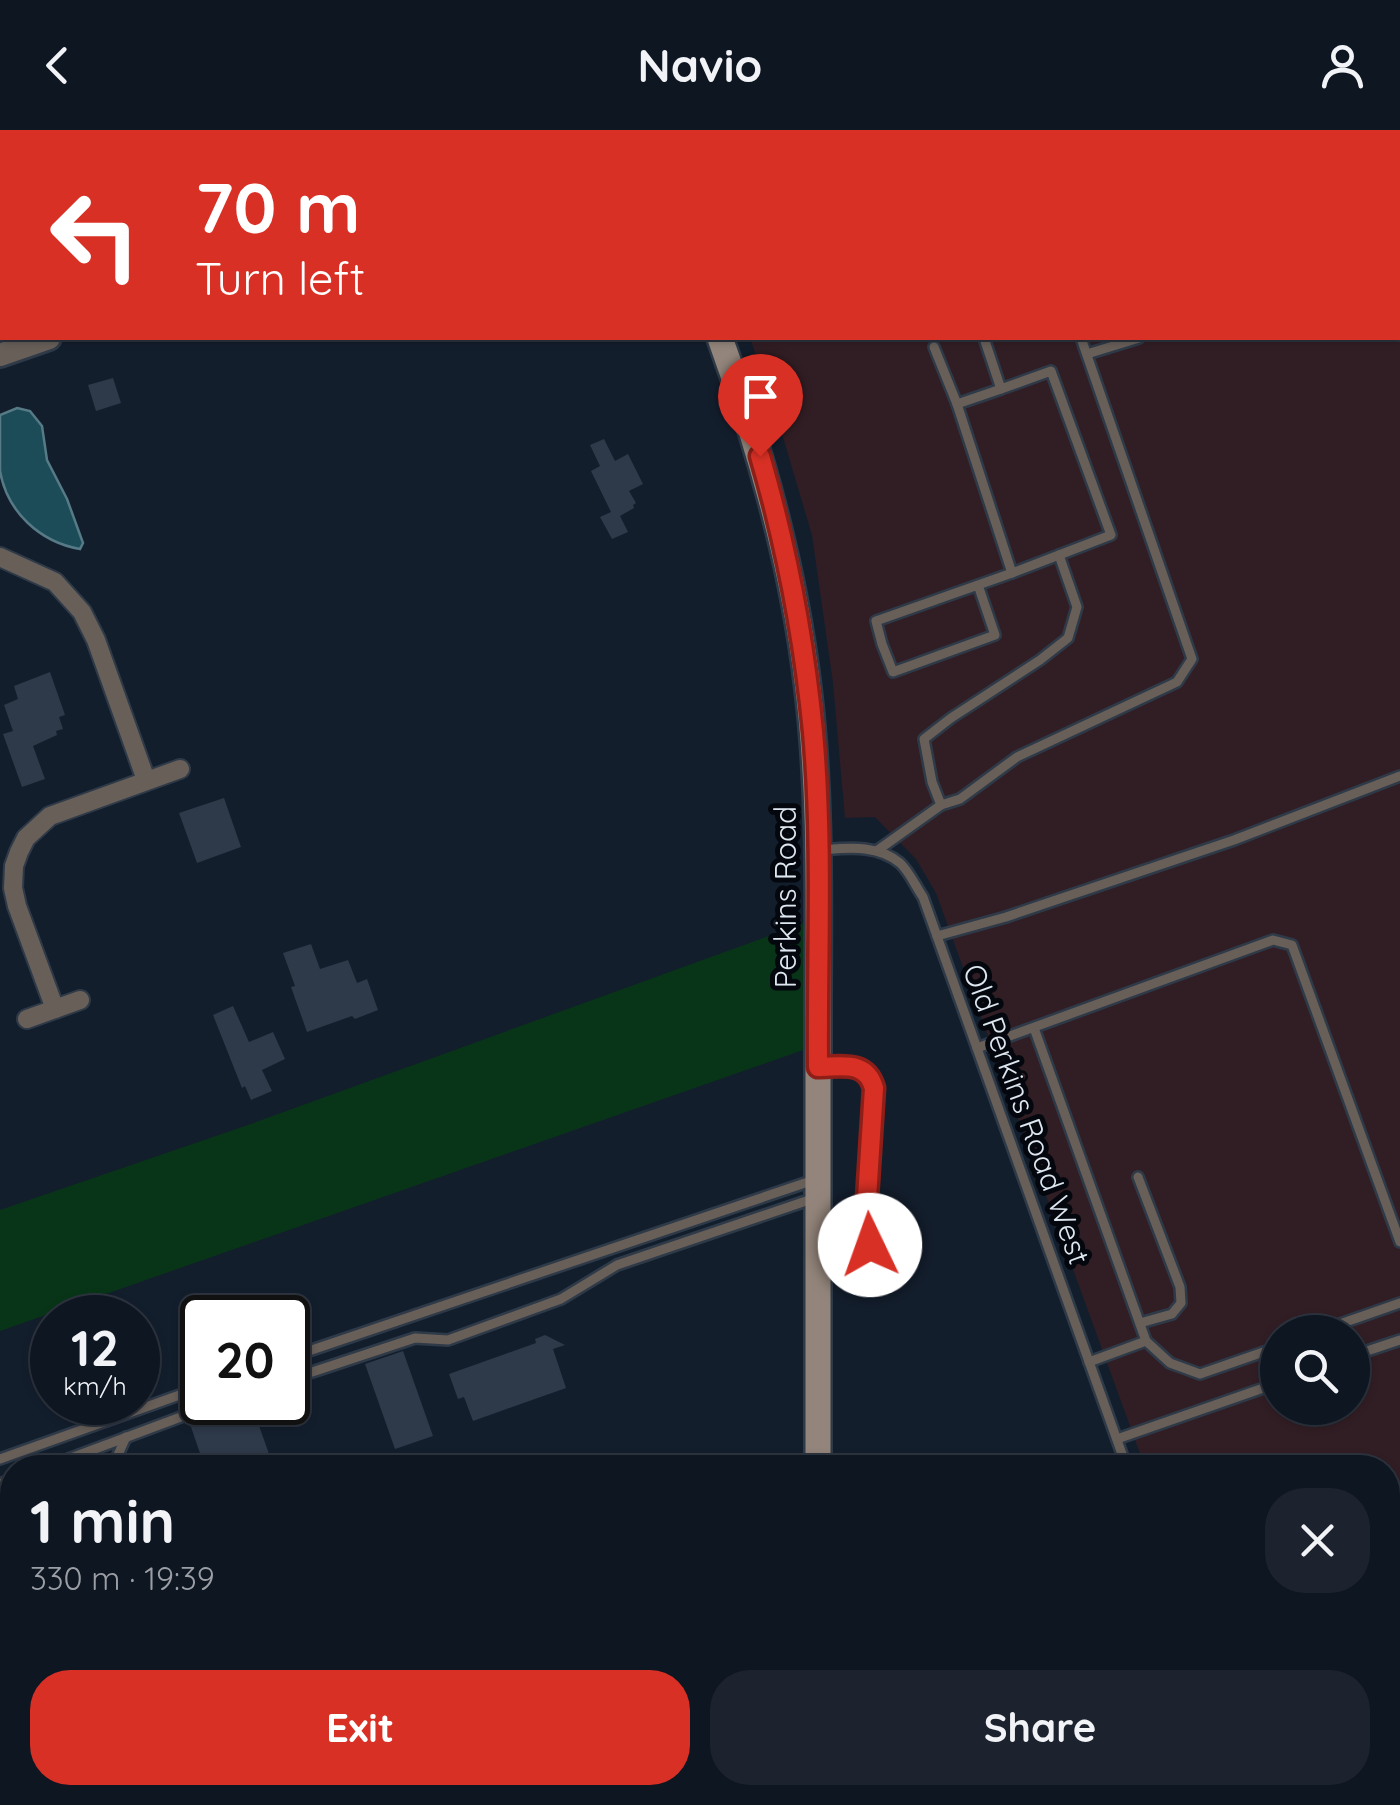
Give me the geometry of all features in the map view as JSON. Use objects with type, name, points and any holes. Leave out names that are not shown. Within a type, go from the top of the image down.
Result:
[{"type":"main road","name":"Perkins Road","points":[[721,340],[767,480],[803,648],[813,734],[818,850],[818,1455]]},
{"type":"street","points":[[0,355],[43,340]]},
{"type":"street","points":[[0,557],[54,582],[82,612],[96,640],[146,780]]},
{"type":"street","points":[[55,1009],[13,888],[14,866],[26,838],[50,816],[180,769]]},
{"type":"street","points":[[27,1020],[80,1000]]},
{"type":"lane","points":[[985,340],[1001,389]]},
{"type":"lane","points":[[818,850],[878,850],[941,806],[960,799],[1017,757],[1176,682],[1192,659],[1082,340]]},
{"type":"lane","points":[[1086,354],[1133,340]]},
{"type":"lane","points":[[934,347],[957,404],[1012,574]]},
{"type":"lane","points":[[957,404],[1051,371],[1111,534],[1012,574],[978,585],[876,621],[893,672],[995,635],[978,585]]},
{"type":"lane","points":[[941,806],[924,739],[1068,638],[1077,607],[1059,555]]},
{"type":"lane","points":[[937,936],[1234,840],[1400,776]]},
{"type":"lane","name":"Old Perkins Road West","points":[[878,850],[902,864],[923,897],[1123,1455]]},
{"type":"lane","points":[[977,1048],[1273,940],[1292,945],[1400,1242]]},
{"type":"lane","points":[[1034,1028],[1146,1341],[1170,1363],[1200,1374],[1260,1353]]},
{"type":"lane","points":[[818,1067],[857,1067],[867,1072],[874,1088],[866,1214],[870,1255],[864,1260],[818,1265]]},
{"type":"lane","points":[[1138,1177],[1180,1287],[1181,1303],[1172,1314],[1140,1324]]},
{"type":"lane","points":[[310,1351],[819,1188]]},
{"type":"lane","points":[[310,1373],[414,1338],[448,1340],[562,1300],[617,1265],[819,1188]]},
{"type":"lane","points":[[1366,1315],[1400,1303]]},
{"type":"lane","points":[[1370,1350],[1400,1340]]},
{"type":"lane","points":[[1090,1362],[1146,1341]]},
{"type":"lane","points":[[1117,1439],[1260,1388]]},
{"type":"lane","points":[[11,1455],[180,1395]]},
{"type":"lane","points":[[78,1455],[180,1417]]},
{"type":"lane","points":[[118,1455],[126,1437]]},
{"type":"shaded area","points":[[751,340],[1400,340],[1400,1455],[1141,1455],[936,893],[916,859],[875,817],[845,818],[833,683],[812,535]]},
{"type":"shaded area","points":[[17,408],[30,411],[42,426],[47,460],[67,499],[83,543],[80,549],[39,532],[10,500],[0,471],[0,415]]},
{"type":"shaded area","points":[[810,921],[809,1048],[103,1295],[30,1295],[30,1321],[0,1331],[0,1210],[248,1125]]},
{"type":"building","points":[[113,378],[121,403],[96,411],[88,385]]},
{"type":"building","points":[[604,439],[615,461],[628,454],[643,484],[629,491],[636,503],[620,516],[628,532],[612,539],[600,517],[611,512],[591,471],[600,466],[590,445]]},
{"type":"building","points":[[50,672],[65,715],[59,717],[63,729],[33,746],[45,779],[22,787],[3,734],[13,731],[4,705],[18,699],[14,686]]},
{"type":"building","points":[[224,798],[241,847],[197,863],[179,813]]},
{"type":"building","points":[[311,944],[320,969],[348,960],[357,983],[367,979],[378,1010],[307,1032],[283,953]]},
{"type":"building","points":[[233,1006],[249,1042],[273,1032],[285,1059],[262,1070],[272,1091],[251,1100],[245,1086],[242,1088],[213,1015]]},
{"type":"building","points":[[545,1335],[565,1345],[553,1349],[566,1388],[473,1421],[464,1397],[458,1399],[449,1374],[536,1343],[535,1339]]},
{"type":"building","points":[[403,1351],[433,1436],[395,1449],[365,1364]]},
{"type":"building","points":[[190,1425],[259,1425],[269,1455],[201,1455]]},
{"type":"route","points":[[760,456],[803,648],[813,734],[818,850],[818,1067],[857,1067],[872,1078],[866,1214],[870,1245]]}]
